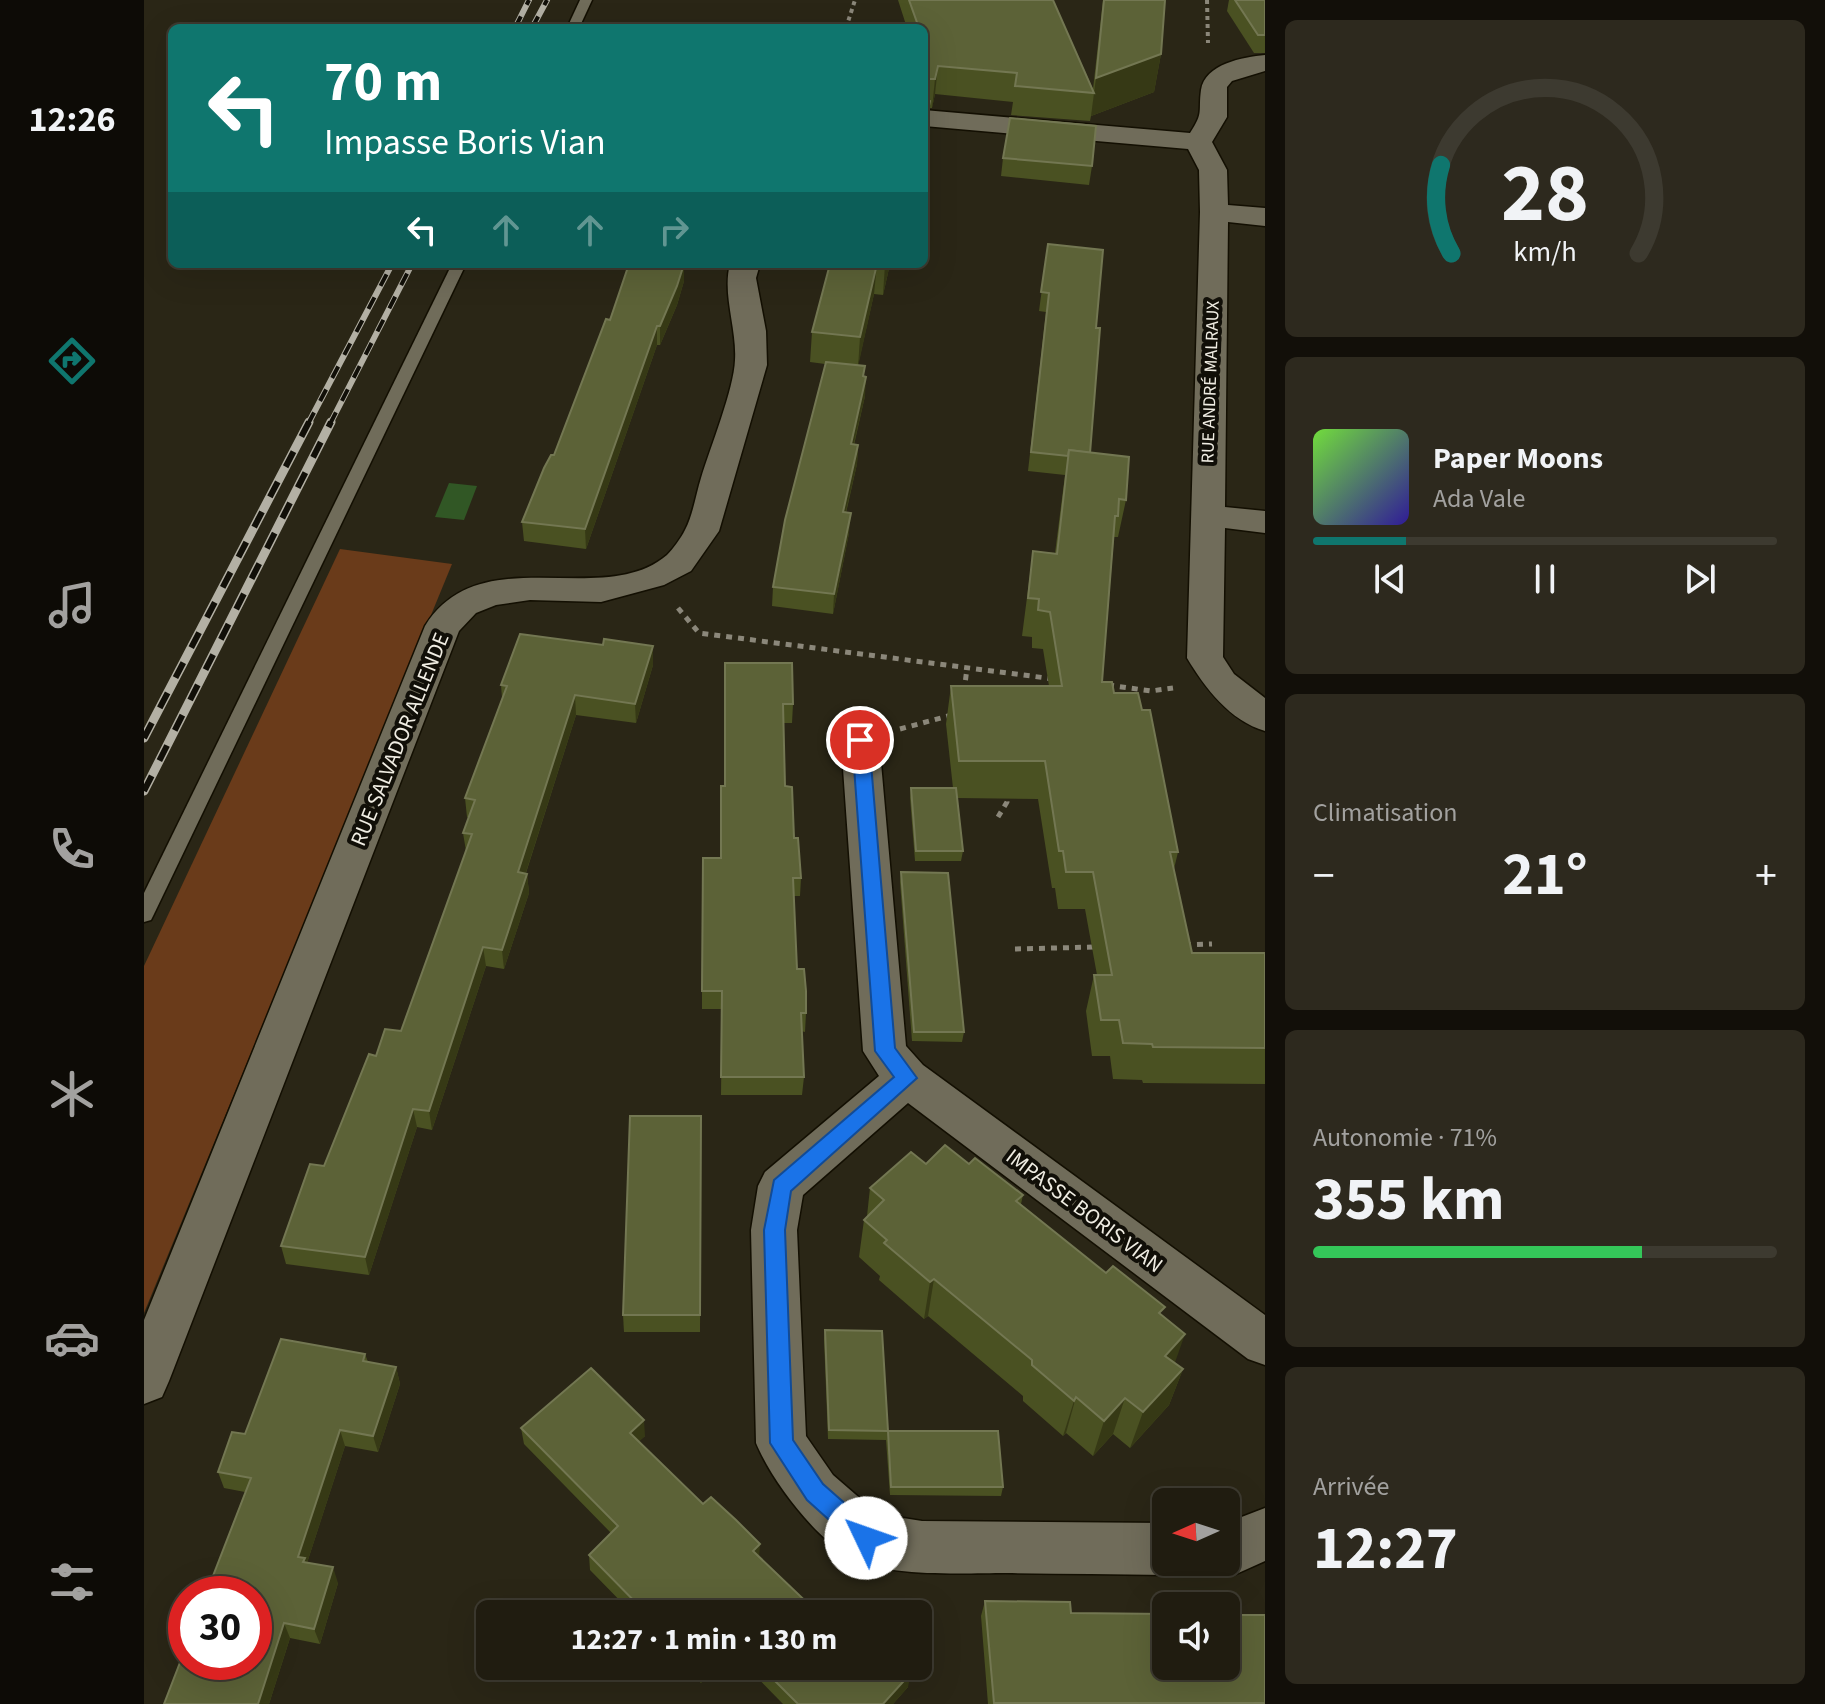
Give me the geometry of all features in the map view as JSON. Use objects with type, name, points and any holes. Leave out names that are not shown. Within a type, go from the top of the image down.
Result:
[{"type":"street","points":[[928,118],[1198,142],[1214,117],[1214,87],[1223,75],[1251,64],[1265,63]]},
{"type":"street","name":"RUE ANDRÉ MALRAUX","points":[[1198,142],[1213,170],[1214,212],[1205,658],[1221,683],[1265,718]]},
{"type":"street","points":[[1214,212],[1265,217]]},
{"type":"street","name":"RUE SALVADOR ALLENDE","points":[[144,1381],[443,626],[463,605],[489,594],[530,588],[601,590],[652,577],[679,563],[702,531],[751,365],[751,331],[741,278],[744,268]]},
{"type":"street","points":[[1206,515],[1265,522]]},
{"type":"street","name":"IMPASSE BORIS VIAN","points":[[860,740],[885,1051],[907,1078],[1264,1347]]},
{"type":"street","points":[[907,1078],[781,1186],[774,1230],[781,1443],[815,1492],[866,1538],[922,1547],[1152,1549]]},
{"type":"street","points":[[1240,1546],[1265,1533]]},
{"type":"lane","points":[[575,24],[586,0]]},
{"type":"lane","points":[[144,914],[457,268]]},
{"type":"path","points":[[847,24],[855,0]]},
{"type":"path","points":[[652,577],[699,633],[1059,679]]},
{"type":"path","points":[[962,698],[967,668]]},
{"type":"path","points":[[1105,685],[1151,691],[1221,683]]},
{"type":"path","points":[[860,740],[960,713]]},
{"type":"path","points":[[998,817],[1007,802],[1005,787]]},
{"type":"path","points":[[1182,945],[1212,944]]},
{"type":"path","points":[[1015,949],[1106,947]]},
{"type":"shaded area","points":[[449,483],[477,486],[464,520],[435,517]]},
{"type":"shaded area","points":[[340,549],[452,564],[144,1313],[144,966]]},
{"type":"building","points":[[909,0],[1053,0],[1094,93],[1015,86],[1017,73],[938,66],[935,79],[928,79],[928,24],[918,24]]},
{"type":"building","points":[[1104,0],[1165,0],[1161,54],[1096,78]]},
{"type":"building","points":[[1235,0],[1265,0],[1265,35],[1258,35]]},
{"type":"building","points":[[1010,118],[1096,126],[1092,166],[1003,158]]},
{"type":"building","points":[[1048,244],[1103,250],[1090,453],[1069,450],[1068,456],[1031,452],[1049,293],[1041,292]]},
{"type":"building","points":[[628,268],[683,268],[660,326],[657,326],[585,529],[522,522],[544,468],[554,455],[606,319],[610,320]]},
{"type":"building","points":[[829,268],[876,268],[860,337],[812,332]]},
{"type":"building","points":[[826,362],[865,366],[863,376],[866,377],[851,444],[858,445],[843,512],[851,513],[834,594],[773,587],[785,520]]},
{"type":"building","points":[[1069,450],[1129,457],[1126,500],[1119,499],[1118,516],[1115,516],[1102,682],[1112,682],[1114,693],[1138,693],[1142,710],[1150,710],[1178,852],[1170,852],[1192,953],[1265,953],[1265,1048],[1153,1047],[1152,1044],[1123,1043],[1119,1020],[1101,1020],[1094,975],[1112,975],[1093,872],[1066,872],[1063,851],[1059,851],[1045,761],[959,761],[951,686],[1062,686],[1050,612],[1038,610],[1039,599],[1028,598],[1033,551],[1057,554]]},
{"type":"building","points":[[520,634],[603,645],[604,639],[653,646],[635,704],[575,695],[518,872],[527,874],[502,950],[483,947],[429,1111],[413,1109],[365,1257],[281,1246],[310,1164],[324,1166],[369,1054],[376,1056],[385,1029],[401,1031],[472,834],[463,833],[475,800],[465,798],[507,686],[501,685]]},
{"type":"building","points":[[725,663],[792,663],[793,704],[783,704],[785,786],[792,787],[794,838],[798,838],[801,878],[793,878],[797,969],[804,969],[806,991],[806,1013],[801,1013],[804,1077],[721,1077],[722,991],[702,991],[703,858],[721,858],[721,786],[725,786]]},
{"type":"building","points":[[911,788],[956,788],[963,851],[916,851]]},
{"type":"building","points":[[901,872],[948,873],[964,1032],[914,1032]]},
{"type":"building","points":[[630,1116],[701,1116],[700,1315],[623,1315]]},
{"type":"building","points":[[945,1145],[969,1164],[975,1158],[1023,1195],[1016,1201],[1106,1273],[1113,1266],[1165,1307],[1159,1313],[1185,1334],[1165,1356],[1183,1369],[1143,1412],[1125,1398],[1104,1421],[1076,1397],[1074,1401],[1032,1365],[1032,1360],[934,1279],[930,1282],[884,1243],[887,1240],[864,1220],[884,1200],[870,1188],[911,1152],[926,1164]]},
{"type":"building","points":[[825,1330],[882,1331],[888,1431],[829,1430]]},
{"type":"building","points":[[281,1339],[365,1354],[363,1361],[396,1367],[373,1436],[340,1430],[298,1557],[305,1558],[303,1562],[333,1567],[314,1629],[284,1623],[272,1660],[272,1576],[213,1576],[251,1478],[218,1472],[232,1432],[245,1434]]},
{"type":"building","points":[[591,1368],[644,1420],[630,1433],[703,1504],[711,1497],[736,1520],[760,1544],[753,1551],[804,1600],[633,1600],[589,1555],[618,1526],[521,1428]]},
{"type":"building","points":[[888,1431],[998,1431],[1003,1487],[891,1487]]},
{"type":"building","points":[[985,1601],[1070,1602],[1071,1613],[1152,1614],[1152,1680],[1240,1680],[1240,1615],[1265,1615],[1265,1703],[994,1703]]},
{"type":"building","points":[[173,1680],[266,1680],[258,1704],[164,1704]]},
{"type":"building","points":[[774,1680],[905,1680],[883,1704],[798,1704]]},
{"type":"railway","points":[[517,24],[529,0]]},
{"type":"railway","points":[[534,24],[547,0]]},
{"type":"railway","points":[[308,424],[390,268]]},
{"type":"railway","points":[[330,424],[410,268]]},
{"type":"railway","points":[[144,738],[309,422]]},
{"type":"railway","points":[[144,791],[331,422]]},
{"type":"route","points":[[860,740],[885,1051],[907,1078],[781,1186],[774,1230],[781,1443],[815,1492],[866,1538]]}]
